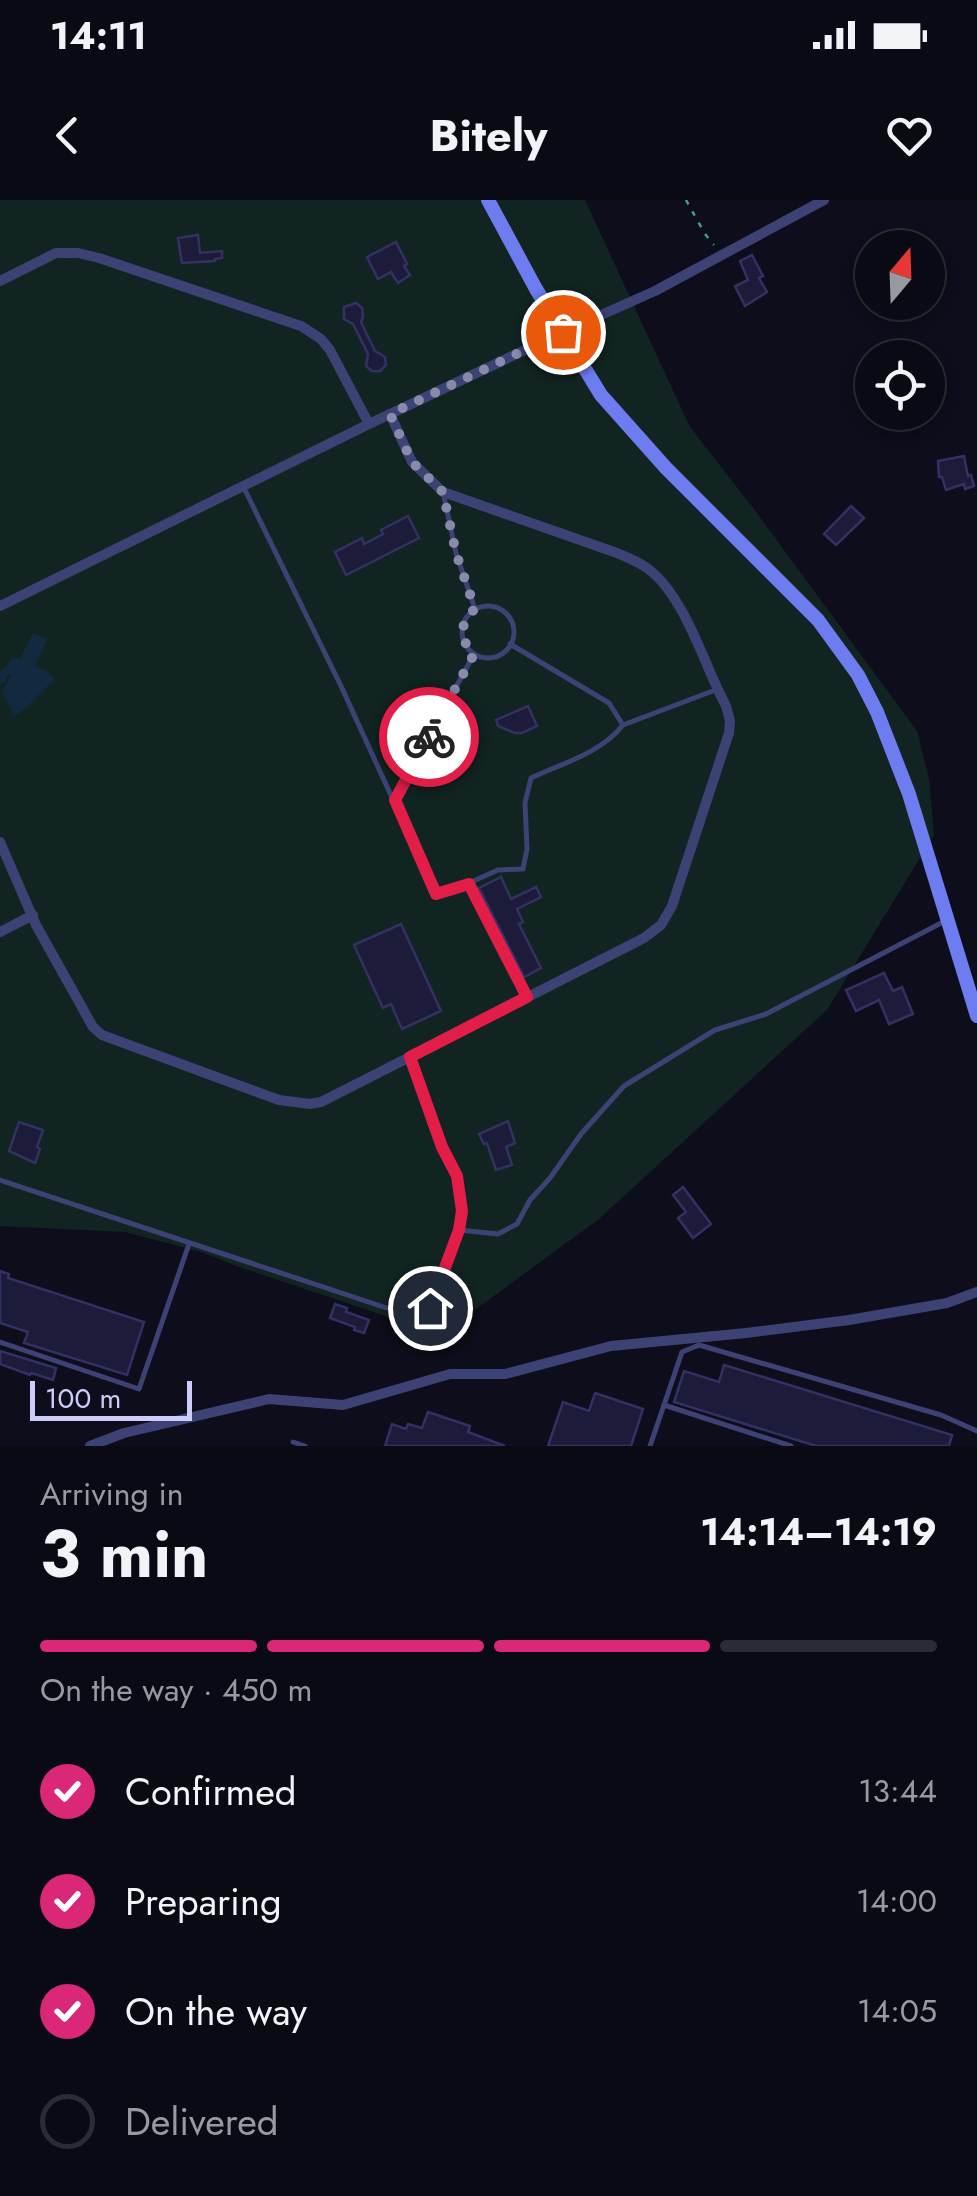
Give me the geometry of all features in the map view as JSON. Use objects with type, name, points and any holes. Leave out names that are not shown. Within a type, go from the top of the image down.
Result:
[{"type":"main road","points":[[488,200],[536,289],[602,396],[666,468],[818,620],[858,675],[878,712],[909,794],[977,1016]]},
{"type":"street","points":[[0,606],[368,424],[655,291],[824,200]]},
{"type":"street","points":[[0,281],[56,253],[78,253],[301,326],[330,350],[368,424]]},
{"type":"street","points":[[0,842],[32,915],[93,1027],[102,1035],[279,1100],[321,1102],[653,932],[672,906],[730,720],[675,600],[656,574],[617,552],[443,492],[412,462],[390,414]]},
{"type":"street","points":[[0,932],[32,915]]},
{"type":"street","points":[[410,1057],[442,1147],[457,1176],[462,1211],[430,1322]]},
{"type":"street","points":[[90,1446],[124,1432],[268,1399],[343,1405],[450,1374],[505,1374],[611,1346],[848,1320],[948,1303],[977,1292]]},
{"type":"lane","points":[[243,486],[395,800],[436,894],[498,870],[523,869],[527,849],[525,804],[532,778],[594,750],[613,738],[623,725],[718,690]]},
{"type":"lane","points":[[443,492],[456,553],[475,609]]},
{"type":"lane","points":[[492,606],[506,614],[513,628],[510,644],[498,655],[474,654],[463,640],[468,614],[492,606]]},
{"type":"lane","points":[[510,644],[608,704],[623,725]]},
{"type":"lane","points":[[395,800],[474,654]]},
{"type":"lane","points":[[469,884],[527,997]]},
{"type":"lane","points":[[459,1230],[498,1234],[516,1224],[581,1134],[624,1086],[715,1030],[766,1014],[948,920]]},
{"type":"lane","points":[[0,1180],[430,1322]]},
{"type":"lane","points":[[0,1342],[140,1388],[189,1244]]},
{"type":"lane","points":[[650,1446],[682,1352],[699,1345],[941,1415],[977,1431]]},
{"type":"lane","points":[[664,1406],[791,1446]]},
{"type":"lane","points":[[294,1442],[305,1446]]},
{"type":"path","points":[[686,200],[705,234],[724,256]]},
{"type":"green space","points":[[0,200],[585,200],[690,427],[917,731],[929,779],[934,835],[827,1010],[599,1219],[461,1320],[445,1336],[201,1252],[125,1232],[0,1226]]},
{"type":"water","points":[[33,633],[47,640],[35,666],[54,678],[14,716],[2,691],[12,675],[0,683],[0,671],[13,657],[20,659]]},
{"type":"building","points":[[198,235],[200,253],[222,251],[222,258],[182,263],[178,238]]},
{"type":"building","points":[[396,242],[410,275],[398,283],[391,272],[378,279],[367,257]]},
{"type":"building","points":[[752,255],[767,292],[745,306],[735,286],[748,280],[740,261]]},
{"type":"building","points":[[356,303],[362,308],[361,322],[375,351],[385,357],[386,365],[380,371],[366,366],[368,354],[353,324],[344,319],[344,307]]},
{"type":"building","points":[[964,456],[974,486],[965,489],[964,484],[946,490],[939,477],[938,461]]},
{"type":"building","points":[[851,506],[864,518],[836,545],[824,534]]},
{"type":"building","points":[[408,516],[419,538],[346,575],[335,552],[362,538],[364,544]]},
{"type":"building","points":[[528,706],[537,726],[515,733],[498,726],[496,720]]},
{"type":"building","points":[[501,877],[511,899],[536,887],[541,897],[517,909],[523,922],[519,924],[541,968],[524,977],[479,888]]},
{"type":"building","points":[[401,924],[441,1011],[402,1029],[391,1004],[383,1008],[354,945]]},
{"type":"building","points":[[884,973],[893,991],[902,987],[913,1014],[889,1024],[879,1000],[856,1011],[846,990]]},
{"type":"building","points":[[508,1121],[515,1143],[506,1147],[512,1165],[496,1170],[487,1143],[479,1134]]},
{"type":"building","points":[[19,1122],[43,1130],[35,1163],[9,1151]]},
{"type":"building","points":[[683,1187],[711,1224],[693,1238],[678,1218],[686,1212],[673,1195]]},
{"type":"building","points":[[0,1271],[9,1274],[8,1278],[144,1322],[127,1375],[24,1343],[28,1332],[0,1323]]},
{"type":"building","points":[[335,1304],[369,1320],[364,1333],[330,1318]]},
{"type":"building","points":[[0,1351],[56,1368],[53,1380],[0,1364]]},
{"type":"building","points":[[724,1365],[952,1435],[949,1446],[816,1446],[674,1402],[684,1371],[719,1382]]},
{"type":"building","points":[[595,1393],[643,1409],[631,1446],[548,1446],[563,1402],[589,1411]]},
{"type":"building","points":[[428,1412],[470,1426],[468,1432],[505,1446],[385,1446],[392,1424],[406,1429],[408,1424],[422,1428]]},
{"type":"way so far","points":[[429,737],[474,654],[463,640],[462,631],[468,614],[475,609],[456,553],[443,492],[412,462],[390,414],[563,332]]},
{"type":"route","points":[[429,737],[395,800],[436,894],[469,884],[527,997],[410,1057],[442,1147],[457,1176],[462,1211],[459,1230],[430,1308]]}]
